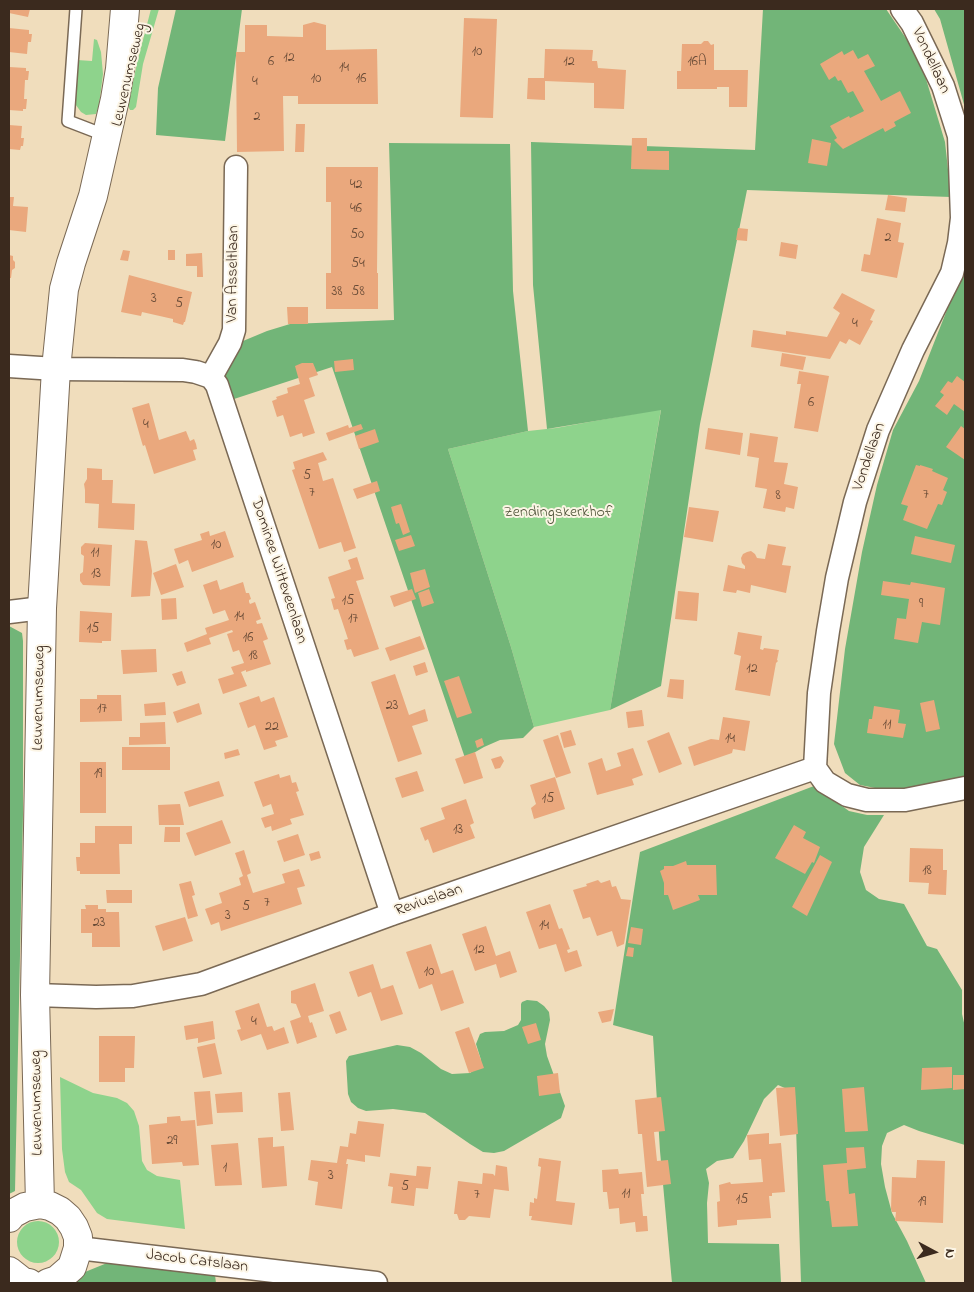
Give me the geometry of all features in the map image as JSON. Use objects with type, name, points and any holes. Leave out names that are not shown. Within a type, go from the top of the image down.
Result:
[{"type":"main road","name":"Leuvenumseweg","points":[[40,1204],[36,995],[42,608],[56,369],[64,289],[70,263],[92,196],[104,171],[120,69],[125,9]]},
{"type":"main road","name":"Leuvenumseweg","points":[[110,138],[144,9]]},
{"type":"main road","points":[[9,1218],[25,1206],[40,1204],[60,1211],[74,1227],[78,1238],[78,1248],[72,1266],[57,1280],[48,1283]]},
{"type":"main road","points":[[9,1271],[18,1279],[30,1283]]},
{"type":"street","name":"Vondellaan","points":[[815,768],[820,693],[828,630],[837,578],[855,502],[878,430],[913,350],[952,273],[959,243],[962,218],[959,136],[943,86],[912,22],[902,9]]},
{"type":"street","name":"Van Asseltlaan","points":[[211,377],[230,343],[234,330],[236,167]]},
{"type":"street","points":[[9,366],[56,369],[183,370],[211,377]]},
{"type":"street","name":"Dominee Witteveenlaan","points":[[211,377],[220,394],[392,914]]},
{"type":"street","points":[[9,612],[42,608]]},
{"type":"street","points":[[815,768],[825,782],[847,795],[867,800],[905,800],[965,788]]},
{"type":"street","name":"Reviuslaan","points":[[36,995],[133,996],[201,984],[392,914],[815,768]]},
{"type":"street","name":"Jacob Catslaan","points":[[78,1248],[376,1283]]},
{"type":"lane","name":"Leuvenumseweg","points":[[76,9],[68,122],[110,138]]},
{"type":"green space","points":[[151,9],[159,9],[143,64],[136,107],[130,110],[128,106]]},
{"type":"green space","points":[[176,9],[242,9],[225,141],[156,135],[158,88]]},
{"type":"green space","points":[[763,9],[886,9],[920,59],[945,142],[951,197],[747,190],[700,424],[661,686],[610,710],[661,410],[547,429],[533,285],[531,142],[755,150]]},
{"type":"green space","points":[[934,9],[965,9],[965,108],[940,19]]},
{"type":"green space","points":[[94,39],[97,40],[101,52],[103,74],[96,114],[86,115],[81,112],[73,101],[77,60],[92,61]]},
{"type":"green space","points":[[389,143],[510,144],[513,291],[528,431],[448,449],[511,647],[534,727],[523,738],[500,740],[465,758],[332,367],[234,399],[225,375],[232,349],[243,341],[267,331],[290,324],[394,320]]},
{"type":"green space","points":[[965,264],[965,781],[890,791],[860,785],[845,773],[834,744],[845,649],[862,552],[877,485],[893,430],[919,381]]},
{"type":"green space","name":"Zendingskerkhof","points":[[661,409],[610,710],[534,727],[511,647],[448,449],[528,431],[556,428]]},
{"type":"green space","points":[[9,626],[22,633],[23,641],[23,814],[15,1191],[9,1194]]},
{"type":"green space","points":[[814,786],[849,811],[867,815],[884,815],[864,847],[860,872],[866,890],[879,899],[904,904],[927,946],[937,949],[962,990],[962,1014],[965,1027],[965,1145],[904,1125],[887,1133],[882,1146],[881,1164],[892,1213],[926,1283],[801,1283],[795,1095],[778,1085],[764,1099],[744,1141],[733,1158],[717,1161],[706,1169],[709,1183],[707,1203],[708,1243],[779,1244],[781,1283],[672,1283],[660,1151],[653,1036],[613,1025],[640,852]]},
{"type":"green space","points":[[527,1000],[537,1001],[549,1012],[550,1020],[545,1044],[547,1056],[565,1106],[561,1118],[504,1151],[494,1153],[483,1152],[425,1113],[393,1109],[366,1111],[358,1108],[351,1102],[348,1094],[346,1061],[349,1056],[397,1045],[410,1047],[441,1069],[452,1074],[470,1073],[477,1068],[481,1060],[476,1044],[480,1034],[504,1031],[518,1025],[521,1020],[521,1004]]},
{"type":"green space","points":[[60,1077],[93,1093],[117,1098],[127,1103],[134,1111],[139,1126],[142,1161],[147,1170],[157,1176],[180,1180],[185,1229],[107,1219],[97,1213],[81,1190],[69,1182],[65,1172],[62,1149]]},
{"type":"green space","points":[[38,1221],[53,1227],[59,1242],[53,1257],[38,1263],[23,1257],[17,1242],[23,1227]]},
{"type":"green space","points":[[112,1261],[215,1275],[216,1283],[68,1283],[85,1272]]},
{"type":"building","points":[[9,9],[30,9],[28,17],[9,13]]},
{"type":"building","points":[[464,18],[497,19],[493,118],[460,117]]},
{"type":"building","points":[[314,22],[326,25],[326,50],[377,49],[378,104],[298,104],[298,96],[283,96],[284,151],[237,152],[236,52],[245,52],[245,25],[267,25],[267,36],[303,37],[303,25]]},
{"type":"building","points":[[9,28],[29,30],[29,34],[32,34],[31,42],[28,42],[27,54],[9,52]]},
{"type":"building","points":[[704,41],[708,41],[711,45],[714,44],[714,70],[748,70],[747,107],[729,107],[729,87],[717,87],[717,89],[677,89],[677,71],[681,71],[682,44],[701,44]]},
{"type":"building","points":[[545,49],[593,50],[592,61],[597,61],[598,68],[626,70],[624,109],[594,108],[594,83],[545,81],[545,100],[527,99],[528,78],[544,78]]},
{"type":"building","points":[[853,50],[858,59],[868,54],[875,66],[864,71],[881,101],[900,91],[911,113],[894,122],[896,126],[885,132],[883,128],[843,149],[834,140],[837,138],[830,126],[864,111],[853,91],[848,93],[841,80],[838,81],[835,76],[829,80],[820,64],[842,51],[844,55]]},
{"type":"building","points":[[9,67],[26,68],[26,71],[29,71],[28,80],[25,80],[24,99],[27,99],[26,109],[23,109],[23,111],[9,110]]},
{"type":"building","points":[[296,124],[305,124],[304,152],[295,152]]},
{"type":"building","points":[[9,125],[22,126],[21,138],[24,138],[23,146],[21,146],[20,150],[9,149]]},
{"type":"building","points":[[632,138],[647,138],[647,151],[669,151],[669,170],[631,169]]},
{"type":"building","points":[[812,139],[831,143],[827,166],[808,163]]},
{"type":"building","points":[[326,167],[378,167],[378,309],[326,309],[326,273],[331,273],[331,202],[326,202]]},
{"type":"building","points":[[888,195],[907,198],[905,212],[885,210]]},
{"type":"building","points":[[9,197],[14,197],[13,206],[28,207],[26,232],[9,230]]},
{"type":"building","points":[[877,218],[901,223],[898,242],[904,243],[897,278],[861,271],[864,254],[870,255]]},
{"type":"building","points":[[738,228],[748,229],[747,241],[736,240]]},
{"type":"building","points":[[781,242],[798,245],[796,259],[779,256]]},
{"type":"building","points":[[123,250],[130,251],[128,261],[120,260]]},
{"type":"building","points":[[168,250],[175,250],[175,260],[168,260]]},
{"type":"building","points":[[202,253],[203,277],[197,277],[197,266],[186,266],[186,254]]},
{"type":"building","points":[[9,255],[13,256],[15,262],[11,278],[9,278]]},
{"type":"building","points":[[129,275],[192,292],[183,325],[173,322],[173,319],[142,312],[141,316],[121,312]]},
{"type":"building","points":[[842,293],[875,310],[870,320],[873,321],[860,345],[849,339],[846,344],[840,341],[830,359],[751,347],[753,330],[786,335],[786,331],[827,337],[840,313],[833,308]]},
{"type":"building","points":[[287,307],[308,307],[308,324],[288,324]]},
{"type":"building","points":[[782,353],[806,357],[803,370],[780,366]]},
{"type":"building","points":[[353,359],[354,370],[335,372],[334,361]]},
{"type":"building","points":[[302,363],[313,363],[318,375],[309,378],[315,396],[304,400],[315,433],[303,437],[302,433],[290,437],[283,415],[277,417],[272,401],[277,399],[276,397],[288,393],[287,388],[300,384],[295,366]]},
{"type":"building","points":[[799,371],[829,376],[818,432],[794,428],[801,384],[797,384]]},
{"type":"building","points":[[957,376],[965,382],[965,412],[954,404],[947,415],[935,406],[944,395],[940,392],[948,381],[952,383]]},
{"type":"building","points":[[149,403],[159,440],[186,431],[190,441],[194,439],[196,444],[197,449],[193,450],[196,460],[154,474],[145,445],[143,446],[142,443],[132,408]]},
{"type":"building","points":[[361,424],[363,429],[329,441],[326,433],[348,425],[349,428]]},
{"type":"building","points":[[961,426],[965,429],[965,460],[946,447]]},
{"type":"building","points":[[708,428],[743,433],[740,455],[705,449]]},
{"type":"building","points":[[375,429],[379,442],[359,449],[355,436]]},
{"type":"building","points":[[750,433],[778,437],[774,462],[788,463],[784,484],[798,487],[794,509],[786,507],[785,512],[763,508],[767,489],[755,487],[759,458],[747,456]]},
{"type":"building","points":[[323,452],[327,460],[318,463],[323,481],[333,478],[356,548],[344,552],[341,542],[319,549],[292,470],[295,469],[293,462]]},
{"type":"building","points":[[916,465],[933,469],[932,471],[948,478],[943,490],[947,492],[942,505],[938,504],[927,529],[903,520],[908,506],[901,504]]},
{"type":"building","points":[[87,468],[102,469],[102,480],[113,480],[112,503],[135,504],[134,530],[98,528],[99,504],[85,503],[84,484],[87,479]]},
{"type":"building","points":[[377,481],[380,491],[357,499],[353,489]]},
{"type":"building","points":[[401,504],[410,532],[403,535],[399,523],[396,524],[391,507]]},
{"type":"building","points":[[689,507],[719,511],[713,542],[684,537]]},
{"type":"building","points":[[209,531],[210,536],[225,531],[234,557],[192,572],[188,560],[179,564],[174,549],[202,540],[200,534]]},
{"type":"building","points":[[411,535],[415,546],[399,551],[395,540]]},
{"type":"building","points":[[915,536],[955,545],[951,563],[911,554]]},
{"type":"building","points":[[135,540],[147,541],[152,571],[150,596],[131,597]]},
{"type":"building","points":[[85,543],[112,545],[110,586],[83,585],[80,581],[80,574],[83,572],[84,556],[81,554],[81,547]]},
{"type":"building","points":[[768,544],[786,547],[782,565],[791,566],[786,593],[751,585],[750,593],[737,590],[736,593],[723,591],[728,565],[745,569],[741,558],[743,554],[751,551],[757,558],[765,559]]},
{"type":"building","points":[[357,557],[364,579],[356,581],[379,649],[354,657],[351,649],[347,650],[344,640],[348,639],[338,609],[334,610],[331,599],[335,598],[328,577],[351,569],[348,560]]},
{"type":"building","points":[[176,564],[184,587],[161,595],[153,573]]},
{"type":"building","points":[[425,569],[430,587],[415,593],[410,573]]},
{"type":"building","points":[[217,580],[220,590],[243,582],[246,593],[249,593],[251,599],[249,602],[250,604],[255,602],[261,619],[256,621],[257,624],[262,623],[268,639],[263,641],[271,664],[241,672],[247,686],[223,694],[218,679],[234,674],[231,667],[244,663],[239,650],[233,652],[227,634],[233,632],[232,630],[209,638],[211,644],[187,652],[184,643],[207,634],[205,628],[229,620],[225,610],[213,614],[203,585]]},
{"type":"building","points":[[883,581],[910,585],[911,582],[945,588],[940,625],[922,622],[918,643],[894,639],[897,618],[906,619],[909,599],[881,595]]},
{"type":"building","points":[[412,589],[416,599],[394,607],[390,596]]},
{"type":"building","points":[[429,589],[434,603],[422,607],[418,593]]},
{"type":"building","points":[[678,591],[699,593],[697,621],[675,619]]},
{"type":"building","points":[[176,598],[177,619],[162,620],[161,599]]},
{"type":"building","points":[[80,611],[112,613],[111,641],[102,641],[102,643],[79,642]]},
{"type":"building","points":[[738,632],[762,636],[760,649],[779,650],[770,696],[735,690],[741,656],[734,654]]},
{"type":"building","points":[[420,636],[425,649],[390,661],[385,648]]},
{"type":"building","points":[[156,649],[157,672],[123,674],[121,650]]},
{"type":"building","points":[[425,662],[428,672],[416,676],[413,666]]},
{"type":"building","points":[[182,671],[186,683],[177,686],[172,674]]},
{"type":"building","points":[[395,674],[409,715],[425,709],[428,721],[412,726],[422,754],[398,762],[371,682]]},
{"type":"building","points":[[459,676],[472,713],[457,718],[444,681]]},
{"type":"building","points":[[670,679],[684,680],[683,699],[667,697]]},
{"type":"building","points":[[97,695],[121,695],[122,721],[80,722],[80,699],[97,699]]},
{"type":"building","points":[[259,696],[261,702],[274,697],[288,737],[275,741],[277,746],[264,750],[255,725],[248,728],[239,703]]},
{"type":"building","points":[[934,700],[940,729],[926,732],[920,703]]},
{"type":"building","points":[[165,702],[166,715],[145,716],[144,704]]},
{"type":"building","points":[[199,703],[202,714],[177,723],[173,712]]},
{"type":"building","points":[[874,706],[900,710],[898,723],[906,724],[903,738],[867,733],[869,719],[872,719]]},
{"type":"building","points":[[642,710],[644,726],[628,728],[626,712]]},
{"type":"building","points":[[723,717],[750,721],[745,751],[733,749],[732,753],[694,766],[688,747],[711,739],[719,740]]},
{"type":"building","points":[[165,722],[166,744],[129,745],[129,737],[140,737],[140,723]]},
{"type":"building","points":[[571,730],[576,745],[564,748],[560,733]]},
{"type":"building","points":[[669,732],[682,764],[659,773],[647,741]]},
{"type":"building","points":[[558,735],[571,773],[556,778],[543,740]]},
{"type":"building","points":[[482,738],[484,745],[477,748],[475,741]]},
{"type":"building","points":[[122,747],[170,747],[170,770],[122,770]]},
{"type":"building","points":[[633,748],[643,775],[632,779],[634,785],[597,795],[588,763],[602,758],[606,771],[621,766],[617,753]]},
{"type":"building","points":[[238,749],[240,755],[225,759],[224,753]]},
{"type":"building","points":[[475,752],[483,778],[464,784],[455,759]]},
{"type":"building","points":[[501,756],[504,761],[500,768],[495,769],[491,759]]},
{"type":"building","points":[[80,762],[106,762],[106,813],[80,813]]},
{"type":"building","points":[[417,771],[424,791],[402,798],[395,778]]},
{"type":"building","points":[[279,774],[280,778],[290,775],[292,783],[296,782],[299,791],[296,792],[304,815],[290,819],[292,824],[272,831],[271,826],[265,828],[261,818],[274,814],[271,804],[263,807],[254,782]]},
{"type":"building","points":[[555,777],[565,809],[534,819],[531,808],[536,804],[530,785]]},
{"type":"building","points":[[219,781],[224,796],[189,807],[184,792]]},
{"type":"building","points":[[466,799],[474,823],[470,825],[475,838],[433,853],[428,839],[425,841],[420,828],[445,819],[441,808]]},
{"type":"building","points":[[180,804],[184,825],[159,825],[158,805]]},
{"type":"building","points":[[222,820],[231,843],[195,856],[186,833]]},
{"type":"building","points":[[794,825],[806,832],[803,838],[820,847],[814,863],[812,862],[805,874],[775,858]]},
{"type":"building","points":[[95,826],[132,826],[132,844],[119,844],[120,874],[80,874],[80,871],[77,871],[76,857],[80,857],[80,843],[95,843]]},
{"type":"building","points":[[165,827],[180,827],[180,842],[164,842]]},
{"type":"building","points":[[298,834],[305,855],[284,862],[277,841]]},
{"type":"building","points":[[910,848],[943,849],[943,870],[947,870],[946,895],[928,894],[929,883],[909,882]]},
{"type":"building","points":[[244,850],[251,873],[247,875],[253,893],[285,883],[282,874],[299,869],[305,886],[297,888],[302,904],[221,931],[219,922],[211,925],[205,909],[222,903],[219,893],[241,885],[239,878],[243,876],[235,853]]},
{"type":"building","points":[[319,851],[321,858],[311,861],[309,854]]},
{"type":"building","points":[[820,855],[832,862],[807,916],[792,907]]},
{"type":"building","points":[[686,861],[687,865],[716,865],[717,895],[698,895],[700,900],[673,910],[668,895],[664,895],[664,883],[660,871],[664,869],[664,866],[673,866]]},
{"type":"building","points":[[598,880],[601,883],[610,880],[612,887],[616,886],[621,899],[631,900],[624,944],[617,947],[612,931],[597,936],[590,917],[583,919],[573,890]]},
{"type":"building","points":[[191,881],[195,895],[192,896],[198,916],[188,919],[179,884]]},
{"type":"building","points":[[106,890],[132,890],[132,903],[107,903]]},
{"type":"building","points":[[550,904],[559,929],[562,928],[570,949],[567,950],[568,953],[577,950],[582,966],[565,972],[556,944],[539,949],[526,912]]},
{"type":"building","points":[[85,905],[98,905],[98,909],[106,909],[106,912],[119,912],[120,947],[92,947],[92,933],[81,933],[81,909],[86,909]]},
{"type":"building","points":[[185,917],[193,941],[163,951],[155,926]]},
{"type":"building","points":[[486,926],[496,956],[510,951],[517,972],[500,978],[496,964],[475,971],[462,934]]},
{"type":"building","points":[[631,927],[643,929],[641,945],[628,943]]},
{"type":"building","points":[[431,944],[441,974],[453,970],[464,1003],[441,1011],[432,984],[419,989],[406,952]]},
{"type":"building","points":[[628,947],[634,948],[633,957],[626,956]]},
{"type":"building","points":[[373,964],[381,989],[393,985],[403,1014],[381,1021],[371,992],[358,997],[349,972]]},
{"type":"building","points":[[315,983],[324,1011],[308,1016],[317,1037],[297,1044],[290,1021],[301,1017],[296,1004],[291,1003],[291,991]]},
{"type":"building","points":[[259,1003],[267,1027],[272,1026],[274,1031],[284,1027],[289,1043],[267,1050],[261,1034],[241,1041],[237,1030],[241,1029],[235,1011]]},
{"type":"building","points":[[614,1009],[611,1021],[602,1023],[598,1012]]},
{"type":"building","points":[[340,1011],[347,1030],[336,1034],[329,1015]]},
{"type":"building","points":[[213,1021],[215,1039],[198,1043],[198,1038],[186,1040],[184,1026]]},
{"type":"building","points":[[536,1023],[541,1040],[528,1044],[522,1027]]},
{"type":"building","points":[[469,1027],[484,1068],[469,1073],[455,1032]]},
{"type":"building","points":[[99,1036],[135,1036],[134,1068],[125,1068],[125,1082],[99,1082]]},
{"type":"building","points":[[215,1043],[222,1074],[203,1078],[197,1047]]},
{"type":"building","points":[[952,1067],[952,1088],[921,1090],[922,1068]]},
{"type":"building","points":[[558,1073],[560,1093],[539,1096],[537,1076]]},
{"type":"building","points":[[953,1075],[964,1075],[965,1089],[953,1090]]},
{"type":"building","points":[[795,1087],[798,1134],[780,1136],[776,1088]]},
{"type":"building","points":[[864,1087],[868,1131],[845,1132],[842,1089]]},
{"type":"building","points":[[210,1091],[213,1124],[197,1126],[194,1092]]},
{"type":"building","points":[[242,1092],[243,1112],[217,1113],[215,1094]]},
{"type":"building","points":[[290,1092],[294,1130],[281,1131],[278,1093]]},
{"type":"building","points":[[661,1097],[665,1131],[654,1132],[657,1161],[668,1160],[671,1184],[647,1187],[642,1134],[638,1134],[635,1100]]},
{"type":"building","points":[[180,1116],[181,1121],[195,1120],[199,1165],[183,1166],[182,1162],[152,1164],[149,1125],[167,1123],[167,1117]]},
{"type":"building","points":[[358,1121],[384,1124],[380,1157],[365,1155],[365,1162],[347,1159],[342,1209],[315,1205],[318,1182],[308,1180],[311,1160],[337,1163],[340,1146],[348,1147],[350,1133],[356,1134]]},
{"type":"building","points":[[769,1133],[769,1144],[781,1143],[785,1192],[772,1193],[772,1196],[769,1196],[771,1218],[737,1220],[737,1225],[718,1227],[717,1202],[720,1201],[719,1185],[730,1182],[731,1184],[763,1182],[761,1159],[749,1160],[747,1135]]},
{"type":"building","points":[[273,1137],[273,1147],[284,1146],[287,1186],[262,1188],[258,1138]]},
{"type":"building","points":[[238,1143],[242,1185],[215,1186],[211,1145]]},
{"type":"building","points":[[864,1147],[866,1168],[847,1170],[849,1194],[855,1193],[858,1226],[832,1227],[829,1201],[826,1201],[823,1165],[847,1163],[846,1148]]},
{"type":"building","points":[[539,1158],[561,1161],[556,1201],[575,1203],[572,1225],[531,1220],[532,1216],[529,1216],[530,1202],[534,1203],[534,1198],[537,1199],[541,1167],[538,1166]]},
{"type":"building","points":[[917,1160],[945,1161],[943,1223],[895,1221],[896,1212],[892,1212],[891,1209],[892,1177],[916,1178]]},
{"type":"building","points":[[496,1165],[507,1167],[509,1191],[494,1189],[490,1218],[469,1216],[465,1220],[459,1220],[457,1214],[454,1214],[458,1181],[482,1184],[483,1173],[495,1176]]},
{"type":"building","points":[[417,1166],[431,1167],[428,1189],[416,1188],[414,1206],[391,1203],[393,1187],[388,1186],[390,1173],[416,1176]]},
{"type":"building","points":[[618,1169],[619,1174],[642,1172],[643,1216],[647,1216],[648,1231],[636,1232],[635,1222],[620,1224],[619,1208],[609,1209],[607,1192],[603,1192],[602,1170]]}]
